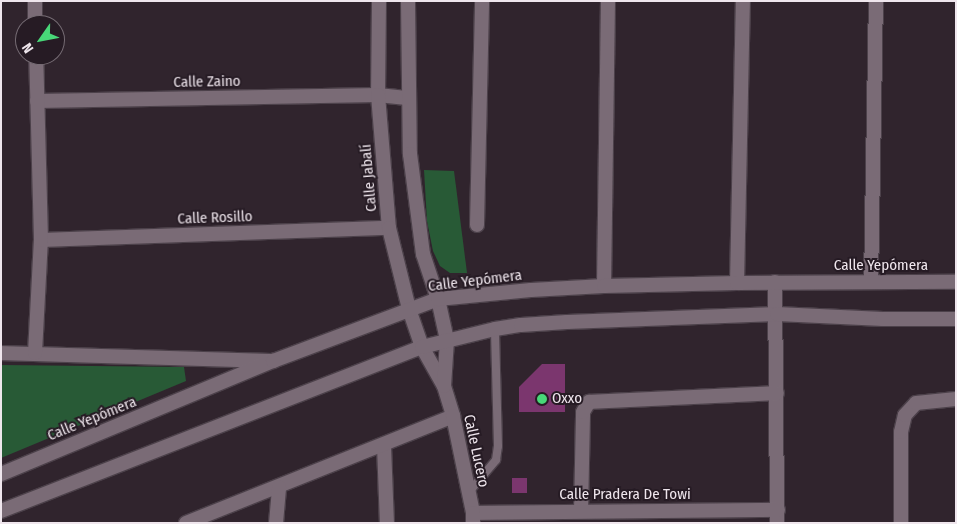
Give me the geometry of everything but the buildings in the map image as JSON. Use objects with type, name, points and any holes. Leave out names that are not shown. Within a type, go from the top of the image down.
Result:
[{"type":"street","points":[[35,1],[36,15]]},
{"type":"street","name":"Calle Jabalí","points":[[379,1],[378,95],[390,228],[409,309],[422,347]]},
{"type":"street","points":[[408,1],[410,154],[417,219],[423,254],[438,299],[447,340]]},
{"type":"street","points":[[477,224],[482,1]]},
{"type":"street","points":[[604,286],[608,1]]},
{"type":"street","points":[[737,283],[743,1]]},
{"type":"street","points":[[871,282],[876,1]]},
{"type":"street","points":[[35,353],[41,240],[36,65]]},
{"type":"street","name":"Calle Zaino","points":[[37,101],[378,95],[409,98]]},
{"type":"street","name":"Calle Rosillo","points":[[41,240],[390,228]]},
{"type":"street","points":[[775,282],[777,314],[778,516]]},
{"type":"street","name":"Calle Yepómera","points":[[1,474],[273,361],[438,299],[531,290],[604,286],[775,282],[956,282]]},
{"type":"street","points":[[1,511],[422,347],[495,330],[521,325],[567,322],[777,314],[883,319],[956,319]]},
{"type":"street","name":"Calle Lucero","points":[[444,386],[447,340]]},
{"type":"street","name":"Calle Lucero","points":[[422,347],[444,386],[453,416],[473,518]]},
{"type":"street","points":[[1,353],[273,361]]},
{"type":"street","points":[[581,511],[583,412],[589,402],[777,393]]},
{"type":"street","points":[[901,523],[901,432],[905,415],[916,403],[956,399]]},
{"type":"street","points":[[186,523],[384,446],[453,416]]},
{"type":"street","points":[[384,446],[387,523]]},
{"type":"street","points":[[276,523],[279,487]]},
{"type":"street","name":"Calle Pradera De Towi","points":[[473,518],[581,511],[778,516]]},
{"type":"lane","points":[[469,492],[496,460],[498,446],[495,330]]},
{"type":"green space","points":[[424,170],[454,171],[467,273],[450,273],[440,266],[433,251],[427,221]]},
{"type":"green space","points":[[1,365],[184,367],[186,381],[1,458]]},
{"type":"place","name":"Oxxo","points":[[542,399]]}]
